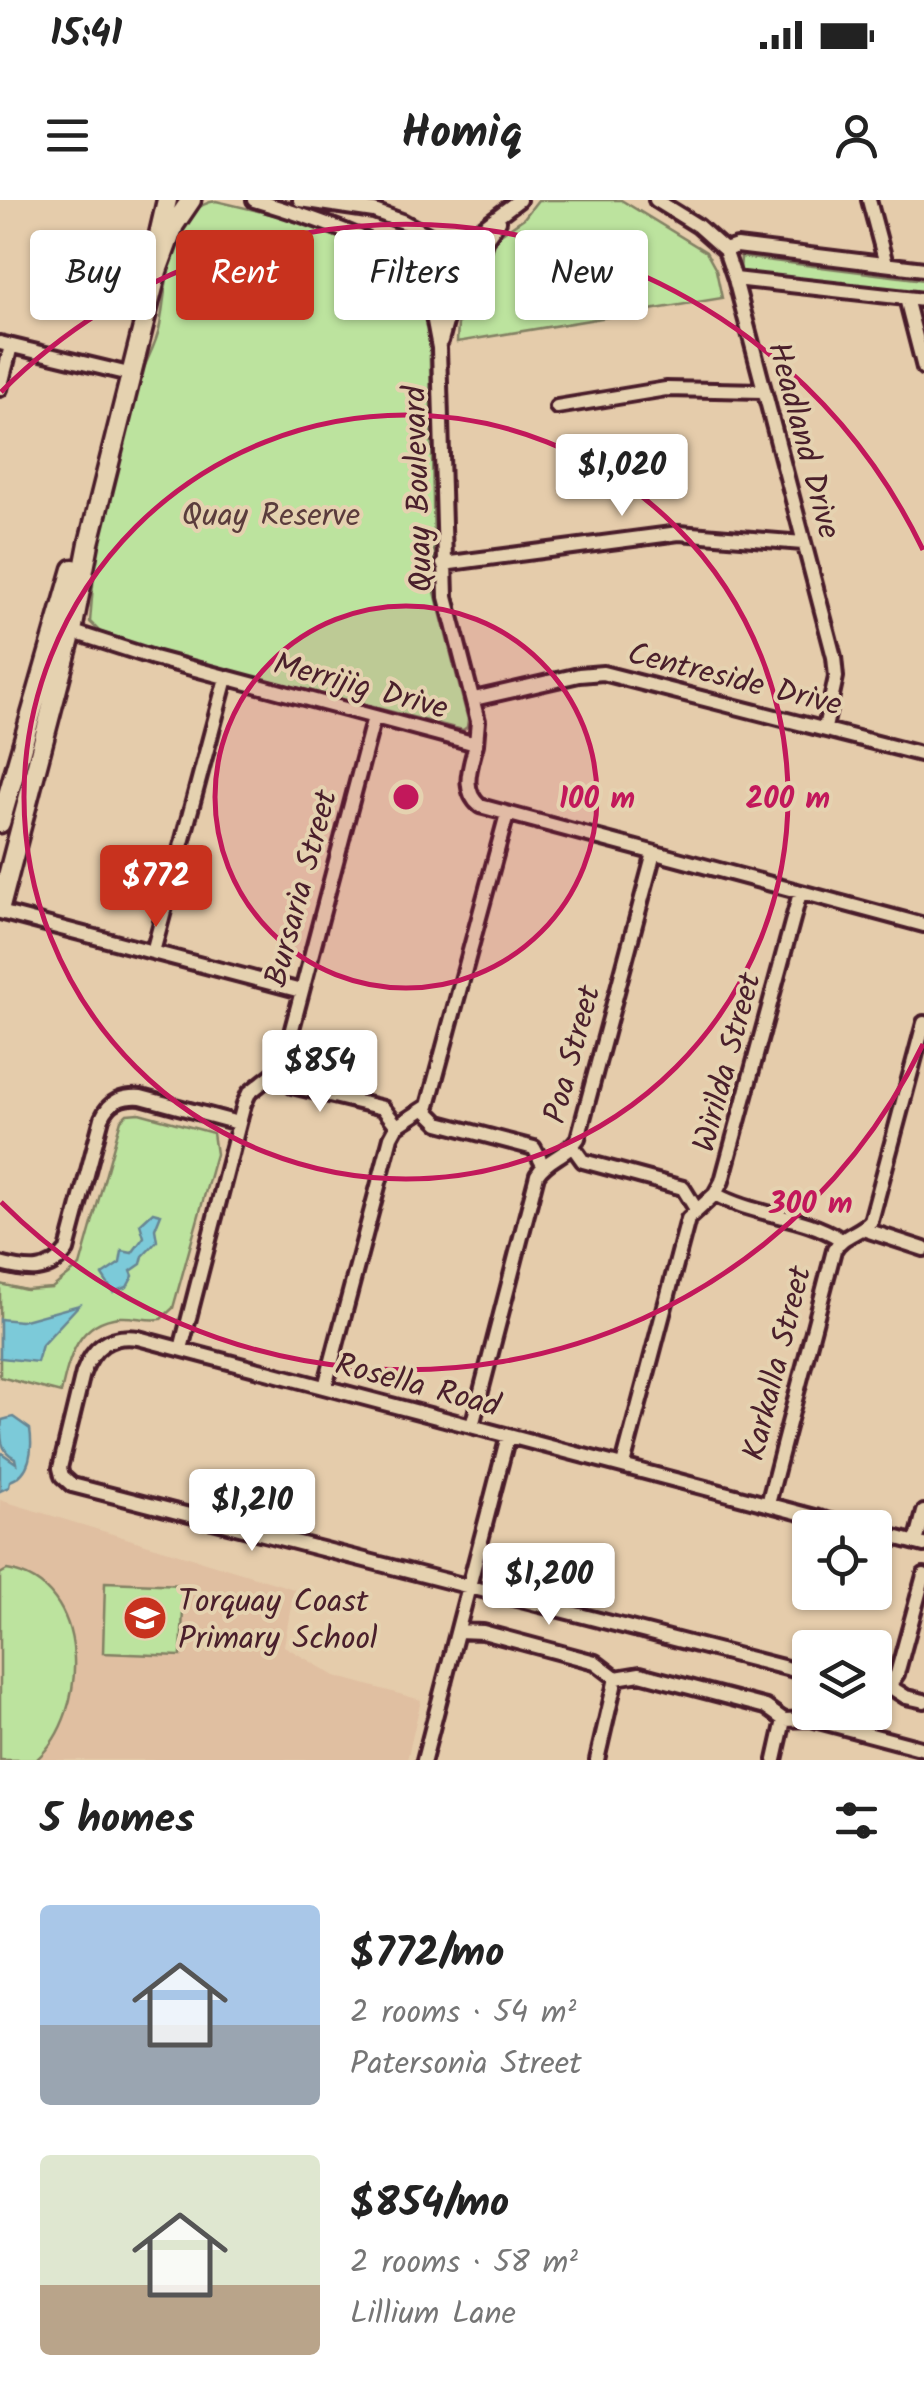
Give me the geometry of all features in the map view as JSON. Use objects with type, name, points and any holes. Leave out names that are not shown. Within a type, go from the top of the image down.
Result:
[{"type":"street","points":[[167,200],[89,543],[7,850],[0,909],[301,991]]},
{"type":"street","points":[[128,374],[163,252],[174,225],[191,200]]},
{"type":"street","points":[[254,200],[341,230]]},
{"type":"street","points":[[300,200],[374,211],[417,230]]},
{"type":"street","points":[[492,230],[519,200]]},
{"type":"street","points":[[656,200],[698,226],[725,250],[737,246],[924,269]]},
{"type":"street","points":[[869,200],[886,264]]},
{"type":"street","points":[[475,230],[503,215]]},
{"type":"street","name":"Headland Drive","points":[[725,250],[836,668],[824,728]]},
{"type":"street","points":[[734,279],[924,300]]},
{"type":"street","points":[[906,298],[924,368]]},
{"type":"street","name":"Quay Boulevard","points":[[435,320],[446,597],[474,700],[479,727],[476,744]]},
{"type":"street","name":"Quay Boulevard","points":[[439,348],[447,320]]},
{"type":"street","points":[[0,389],[6,344],[128,374]]},
{"type":"street","points":[[557,407],[666,389],[763,390]]},
{"type":"street","points":[[443,564],[680,533],[803,543]]},
{"type":"street","points":[[0,824],[64,629]]},
{"type":"street","name":"Merrijig Drive","points":[[64,629],[226,678],[476,744],[469,793],[480,806],[924,925]]},
{"type":"street","name":"Centreside Drive","points":[[474,700],[579,674],[603,673],[924,754]]},
{"type":"street","points":[[154,952],[226,678]]},
{"type":"street","name":"Bursaria Street","points":[[181,1349],[238,1123],[249,1093],[279,1071],[374,717]]},
{"type":"street","points":[[325,1388],[391,1137],[397,1126],[424,1110],[506,814]]},
{"type":"street","name":"Poa Street","points":[[472,1426],[536,1176],[543,1165],[573,1146],[578,1138],[654,853]]},
{"type":"street","name":"Wirilda Street","points":[[696,1208],[715,1194],[722,1181],[800,893]]},
{"type":"street","points":[[924,1024],[874,1211],[863,1229],[924,1249]]},
{"type":"street","points":[[279,1071],[292,1086],[382,1108],[397,1126]]},
{"type":"street","points":[[0,1264],[33,1270],[59,1260],[71,1238],[102,1118],[116,1100],[142,1097],[238,1123]]},
{"type":"street","points":[[424,1110],[440,1123],[534,1148],[543,1165]]},
{"type":"street","points":[[573,1146],[584,1161],[683,1188],[696,1208],[688,1220],[623,1465]]},
{"type":"street","points":[[715,1194],[734,1205],[824,1229],[840,1240]]},
{"type":"street","name":"Karkalla Street","points":[[768,1504],[831,1260],[840,1240],[863,1229]]},
{"type":"street","name":"Rosella Road","points":[[469,1588],[72,1486],[62,1476],[61,1462],[83,1374],[95,1351],[112,1338],[124,1336],[181,1349],[792,1510]]},
{"type":"street","points":[[424,1760],[508,1436]]},
{"type":"street","points":[[892,1537],[920,1544],[924,1512]]},
{"type":"street","points":[[892,1679],[898,1674],[924,1575]]},
{"type":"street","points":[[469,1588],[792,1669]]},
{"type":"street","points":[[458,1631],[483,1632],[596,1662],[616,1678],[640,1674],[766,1708],[784,1720],[811,1719],[924,1749]]},
{"type":"street","points":[[597,1760],[616,1678]]},
{"type":"street","points":[[892,1691],[924,1701]]},
{"type":"street","points":[[775,1760],[784,1720]]},
{"type":"shaded area","name":"Torquay Coast Primary School","points":[[0,1500],[294,1589],[284,1646],[335,1676],[421,1700],[407,1760],[0,1760]]},
{"type":"green space","points":[[538,200],[621,200],[706,252],[716,270],[722,298],[648,310],[648,230],[515,230],[515,320],[590,320],[457,342],[461,320],[495,320],[495,238],[524,218]]},
{"type":"green space","name":"Quay Reserve","points":[[216,201],[292,219],[334,236],[334,320],[429,320],[435,592],[468,720],[463,730],[163,653],[100,632],[90,622],[96,548],[143,370],[159,331],[176,242],[176,320],[314,320],[314,230],[181,230],[200,207]]},
{"type":"green space","points":[[741,257],[924,280],[924,296],[740,273]]},
{"type":"green space","points":[[139,1113],[213,1133],[216,1154],[173,1308],[161,1319],[120,1317],[94,1326],[72,1354],[61,1393],[0,1377],[0,1284],[26,1290],[52,1288],[80,1266],[121,1120],[127,1114]]},
{"type":"green space","points":[[7,1570],[35,1580],[55,1599],[68,1624],[74,1653],[73,1683],[66,1712],[54,1739],[36,1760],[0,1760],[0,1574]]},
{"type":"green space","points":[[105,1582],[184,1585],[181,1656],[103,1653]]},
{"type":"water","points":[[153,1212],[161,1214],[155,1229],[157,1241],[131,1271],[133,1276],[127,1287],[113,1292],[102,1275],[120,1263],[122,1251],[132,1253],[144,1237],[140,1224]]},
{"type":"water","points":[[79,1305],[42,1345],[37,1362],[0,1358],[0,1319],[21,1321]]},
{"type":"water","points":[[13,1417],[30,1429],[31,1452],[22,1473],[0,1491],[0,1452],[16,1463],[1,1438],[2,1420]]},
{"type":"place","name":"Torquay Coast Primary School","points":[[145,1618]]}]
